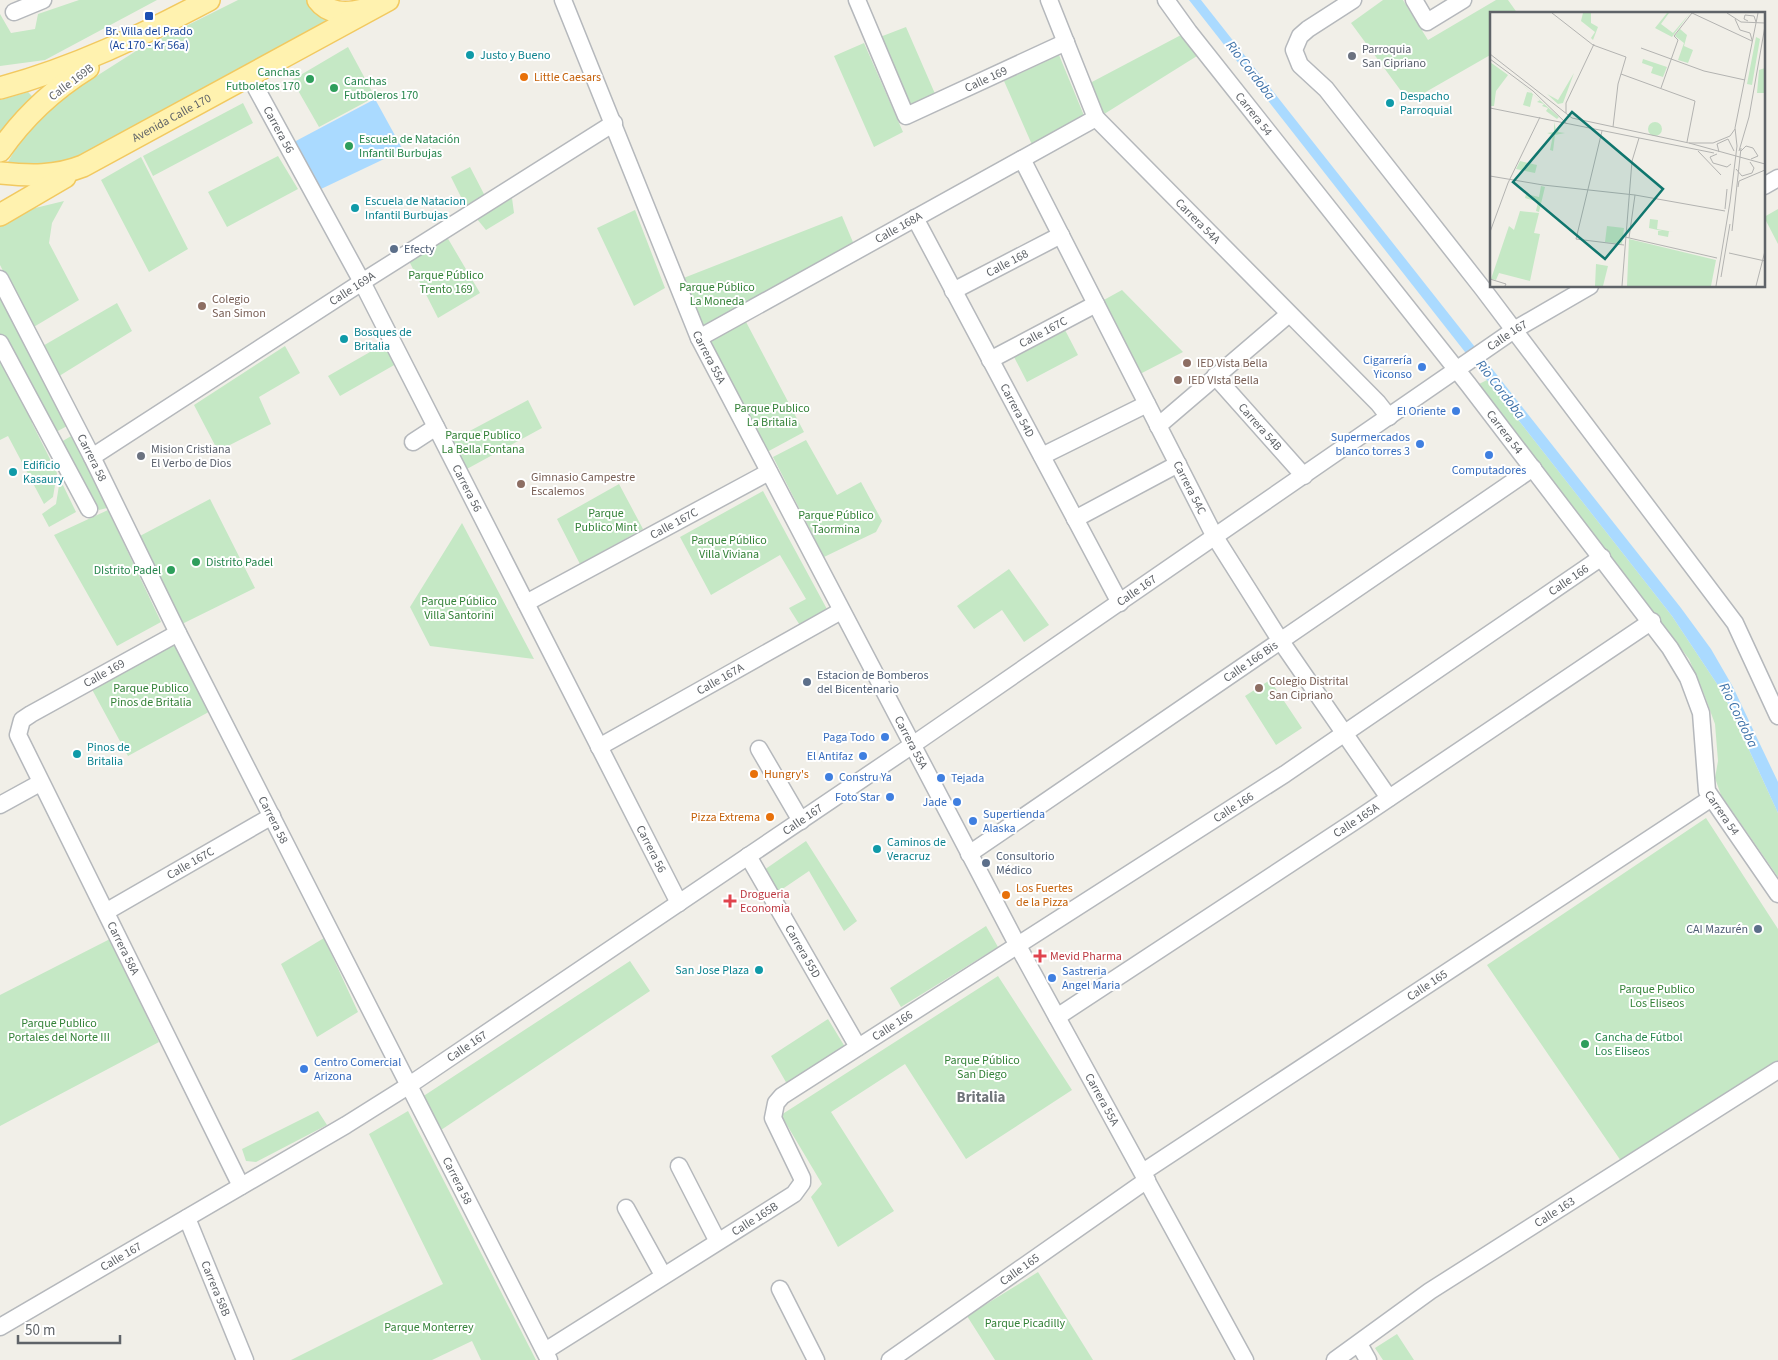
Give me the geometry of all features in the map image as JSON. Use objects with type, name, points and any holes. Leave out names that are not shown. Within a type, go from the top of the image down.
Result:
[{"type":"main road","points":[[0,88],[82,62],[156,28],[209,0]]},
{"type":"main road","points":[[318,0],[331,10],[340,13],[352,13],[380,4]]},
{"type":"main road","name":"Avenida Calle 170","points":[[0,173],[46,176],[57,175],[83,166],[380,4]]},
{"type":"main road","name":"Calle 169B","points":[[0,151],[31,114],[63,85],[156,28]]},
{"type":"main road","points":[[0,215],[83,166]]},
{"type":"street","points":[[14,12],[43,0]]},
{"type":"street","name":"Carrera 55A","points":[[563,0],[699,338],[968,854],[1245,1360]]},
{"type":"street","name":"Calle 169","points":[[857,0],[906,116],[1066,42]]},
{"type":"street","name":"Carrera 54A","points":[[1049,0],[1096,118],[1378,403],[1389,417]]},
{"type":"street","name":"Carrera 54","points":[[1166,0],[1199,46],[1463,365],[1533,468],[1652,622],[1688,678],[1698,702],[1702,724],[1705,784],[1710,799],[1778,894]]},
{"type":"street","points":[[1353,0],[1308,29],[1296,43],[1296,57],[1300,65],[1326,89],[1508,335],[1735,623],[1778,716]]},
{"type":"street","points":[[1414,0],[1426,22],[1463,0]]},
{"type":"street","name":"Carrera 56","points":[[250,76],[362,282],[679,903]]},
{"type":"street","points":[[0,78],[32,79]]},
{"type":"street","name":"Calle 168A","points":[[699,338],[1096,118]]},
{"type":"street","name":"Calle 169A","points":[[92,457],[362,282],[614,123]]},
{"type":"street","name":"Carrera 54C","points":[[1022,159],[1215,538],[1280,640],[1389,798]]},
{"type":"street","points":[[1766,185],[1778,178]]},
{"type":"street","name":"Carrera 54D","points":[[914,218],[1120,603]]},
{"type":"street","name":"Calle 168","points":[[953,290],[1061,235]]},
{"type":"street","name":"Carrera 58","points":[[0,279],[78,429],[178,633],[408,1086],[547,1356]]},
{"type":"street","name":"Calle 167","points":[[0,1327],[346,1126],[408,1086],[911,746],[1215,538],[1463,365],[1508,335],[1587,288]]},
{"type":"street","name":"Calle 167C","points":[[990,360],[1096,304]]},
{"type":"street","points":[[1158,426],[1289,314]]},
{"type":"street","name":"Carrera 58","points":[[0,343],[89,509]]},
{"type":"street","name":"Carrera 54B","points":[[1215,376],[1304,476]]},
{"type":"street","points":[[1042,456],[1147,404]]},
{"type":"street","points":[[413,442],[436,427]]},
{"type":"street","points":[[52,439],[78,429]]},
{"type":"street","points":[[1075,519],[1178,464]]},
{"type":"street","name":"Calle 166 Bis","points":[[968,854],[1533,468]]},
{"type":"street","name":"Calle 167C","points":[[526,603],[769,472]]},
{"type":"street","name":"Calle 166","points":[[858,1047],[1346,734],[1602,557]]},
{"type":"street","name":"Calle 167A","points":[[599,747],[841,611]]},
{"type":"street","name":"Calle 165A","points":[[1057,1017],[1652,622]]},
{"type":"street","name":"Calle 169","points":[[31,714],[178,633]]},
{"type":"street","name":"Carrera 58A","points":[[31,714],[22,720],[18,735],[40,783],[241,1186]]},
{"type":"street","points":[[759,749],[801,821]]},
{"type":"street","points":[[0,805],[40,783]]},
{"type":"street","name":"Calle 165","points":[[890,1360],[1145,1176],[1710,799]]},
{"type":"street","name":"Calle 167C","points":[[109,910],[272,816]]},
{"type":"street","name":"Carrera 55D","points":[[748,856],[858,1047]]},
{"type":"street","name":"Calle 165B","points":[[547,1356],[663,1275],[794,1194],[799,1188],[802,1178],[774,1118],[776,1103],[782,1096],[858,1047]]},
{"type":"street","name":"Calle 163","points":[[1335,1360],[1430,1291],[1778,1070]]},
{"type":"street","points":[[679,1166],[717,1240]]},
{"type":"street","points":[[626,1208],[663,1275]]},
{"type":"street","name":"Carrera 58B","points":[[187,1218],[245,1360]]},
{"type":"street","points":[[780,1289],[816,1360]]},
{"type":"street","points":[[1358,1344],[1368,1360]]},
{"type":"green space","points":[[79,0],[157,0],[45,60],[0,66],[0,14],[11,33],[35,29],[38,14]]},
{"type":"green space","points":[[238,0],[308,0],[322,16],[334,20],[129,135],[60,165],[10,165],[8,162],[24,134],[46,111],[73,91],[136,51]]},
{"type":"green space","points":[[1383,0],[1403,0],[1428,40],[1496,0],[1508,0],[1517,12],[1490,12],[1490,55],[1424,93],[1404,95],[1351,23]]},
{"type":"green space","points":[[906,27],[936,96],[910,108],[880,37]]},
{"type":"green space","points":[[1181,35],[1197,56],[1101,116],[1090,83]]},
{"type":"green space","points":[[864,43],[903,132],[874,147],[834,56]]},
{"type":"green space","name":"Canchas Futboleros 170","points":[[348,47],[375,97],[319,127],[292,80]]},
{"type":"green space","points":[[1059,55],[1085,118],[1033,147],[1004,81]]},
{"type":"green space","points":[[28,92],[34,98],[0,143],[0,100]]},
{"type":"green space","points":[[243,103],[253,123],[153,176],[143,156]]},
{"type":"green space","points":[[278,156],[298,189],[227,227],[208,192]]},
{"type":"green space","points":[[141,157],[188,249],[149,272],[101,180]]},
{"type":"green space","points":[[470,167],[485,196],[466,207],[451,177]]},
{"type":"green space","points":[[512,198],[514,213],[486,230],[477,219]]},
{"type":"green space","points":[[64,201],[52,223],[49,243],[79,300],[32,328],[0,265],[0,227],[31,209]]},
{"type":"green space","points":[[1778,209],[1778,244],[1766,221],[1766,216]]},
{"type":"green space","points":[[635,210],[665,288],[634,306],[597,228]]},
{"type":"green space","name":"Parque Público La Moneda","points":[[842,216],[855,247],[704,332],[681,279]]},
{"type":"green space","name":"Parque Público Trento 169","points":[[447,237],[480,293],[438,318],[409,261]]},
{"type":"green space","points":[[0,290],[69,425],[54,433],[0,335]]},
{"type":"green space","points":[[1122,290],[1183,352],[1138,375],[1102,301]]},
{"type":"green space","points":[[117,303],[132,331],[56,378],[41,347]]},
{"type":"green space","name":"Parque Publico La Britalia","points":[[745,320],[804,432],[767,452],[709,342]]},
{"type":"green space","points":[[1065,330],[1078,355],[1027,382],[1014,357]]},
{"type":"green space","points":[[384,344],[396,364],[340,396],[328,376]]},
{"type":"green space","points":[[285,346],[300,373],[259,397],[271,424],[218,451],[194,405]]},
{"type":"green space","points":[[0,351],[41,418],[32,423],[57,473],[53,497],[44,504],[8,436],[0,440]]},
{"type":"green space","points":[[1487,380],[1672,616],[1723,693],[1778,813],[1778,877],[1721,795],[1715,778],[1718,761],[1715,724],[1689,659],[1479,384]]},
{"type":"green space","name":"Parque Publico La Bella Fontana","points":[[528,400],[542,428],[465,470],[449,442]]},
{"type":"green space","points":[[73,435],[107,508],[99,510],[84,491],[61,442]]},
{"type":"green space","name":"Parque Público Taormina","points":[[806,440],[837,495],[861,482],[882,521],[876,532],[824,557],[773,457]]},
{"type":"green space","points":[[60,479],[76,512],[49,527],[42,514],[56,504]]},
{"type":"green space","name":"Parque Publico Mint","points":[[619,484],[643,529],[580,564],[557,519]]},
{"type":"green space","name":"Parque Público Villa Viviana","points":[[763,491],[828,611],[801,627],[789,608],[806,599],[780,555],[711,595],[680,537]]},
{"type":"green space","name":"Distrito Padel","points":[[210,499],[255,588],[182,624],[138,537]]},
{"type":"green space","points":[[108,510],[161,622],[117,646],[54,535]]},
{"type":"green space","name":"Parque Público Villa Santorini","points":[[462,523],[534,659],[430,646],[410,607]]},
{"type":"green space","points":[[1009,569],[1049,625],[1024,642],[1002,610],[974,629],[957,606]]},
{"type":"green space","name":"Parque Publico Pinos de Britalia","points":[[178,633],[216,708],[128,756],[88,682]]},
{"type":"green space","points":[[1270,680],[1302,728],[1276,745],[1245,696]]},
{"type":"green space","name":"Parque Publico Los Eliseos","points":[[1706,818],[1778,929],[1778,1062],[1621,1161],[1487,965]]},
{"type":"green space","points":[[806,841],[857,921],[844,931],[809,871],[778,892],[764,870]]},
{"type":"green space","points":[[986,926],[998,947],[901,1007],[890,988]]},
{"type":"green space","points":[[324,938],[358,1012],[317,1037],[281,964]]},
{"type":"green space","name":"Parque Publico Portales del Norte III","points":[[110,939],[159,1042],[0,1126],[0,995]]},
{"type":"green space","points":[[630,961],[650,991],[441,1130],[422,1097]]},
{"type":"green space","name":"Parque Público San Diego","points":[[998,976],[1072,1090],[966,1159],[905,1064],[831,1112],[894,1211],[838,1247],[811,1197],[822,1184],[781,1115]]},
{"type":"green space","points":[[828,1019],[845,1047],[787,1084],[771,1056]]},
{"type":"green space","points":[[318,1111],[327,1125],[256,1162],[246,1161],[242,1149]]},
{"type":"green space","name":"Parque Monterrey","points":[[408,1111],[536,1360],[481,1360],[472,1341],[432,1360],[291,1360],[443,1284],[369,1134]]},
{"type":"green space","name":"Parque Picadilly","points":[[1038,1272],[1093,1360],[995,1360],[967,1316]]},
{"type":"green space","points":[[1397,1334],[1414,1360],[1383,1360],[1375,1348]]},
{"type":"water","name":"Rio Cordoba","points":[[1189,0],[1201,0],[1681,608],[1711,649],[1733,687],[1778,782],[1778,813],[1723,693],[1672,616]]},
{"type":"water","name":"Escuela de Natación Infantil Burbujas","points":[[375,99],[403,150],[321,189],[294,142]]},
{"type":"place","name":"Br. Villa del Prado (Ac 170 - Kr 56a)","points":[[149,16]]},
{"type":"place","name":"Justo y Bueno","points":[[470,55]]},
{"type":"place","name":"Parroquia San Cipriano","points":[[1352,56]]},
{"type":"place","name":"Little Caesars","points":[[524,77]]},
{"type":"place","name":"Canchas Futboletos 170","points":[[310,79]]},
{"type":"place","name":"Canchas Futboleros 170","points":[[334,88]]},
{"type":"place","name":"Despacho Parroquial","points":[[1390,103]]},
{"type":"place","name":"Escuela de Natación Infantil Burbujas","points":[[349,146]]},
{"type":"place","name":"Escuela de Natacion Infantil Burbujas","points":[[355,208]]},
{"type":"place","name":"Efecty","points":[[394,249]]},
{"type":"place","name":"Colegio San Simon","points":[[202,306]]},
{"type":"place","name":"Bosques de Britalia","points":[[344,339]]},
{"type":"place","name":"IED Vista Bella","points":[[1187,363]]},
{"type":"place","name":"Cigarrería Yiconso","points":[[1422,367]]},
{"type":"place","name":"IED VIsta Bella","points":[[1178,380]]},
{"type":"place","name":"El Oriente","points":[[1456,411]]},
{"type":"place","name":"Supermercados blanco torres 3","points":[[1420,444]]},
{"type":"place","name":"Computadores","points":[[1489,455]]},
{"type":"place","name":"Mision Cristiana El Verbo de Dios","points":[[141,456]]},
{"type":"place","name":"Edificio Kasaury","points":[[13,472]]},
{"type":"place","name":"Gimnasio Campestre Escalemos","points":[[521,484]]},
{"type":"place","name":"Distrito Padel","points":[[196,562]]},
{"type":"place","name":"DIstrito Padel","points":[[171,570]]},
{"type":"place","name":"Estacion de Bomberos del Bicentenario","points":[[807,682]]},
{"type":"place","name":"Colegio Distrital San Cipriano","points":[[1259,688]]},
{"type":"place","name":"Paga Todo","points":[[885,737]]},
{"type":"place","name":"Pinos de Britalia","points":[[77,754]]},
{"type":"place","name":"El Antifaz","points":[[863,756]]},
{"type":"place","name":"Hungry's","points":[[754,774]]},
{"type":"place","name":"Constru Ya","points":[[829,777]]},
{"type":"place","name":"Tejada","points":[[941,778]]},
{"type":"place","name":"Foto Star","points":[[890,797]]},
{"type":"place","name":"Jade","points":[[957,802]]},
{"type":"place","name":"Pizza Extrema","points":[[770,817]]},
{"type":"place","name":"Supertienda Alaska","points":[[973,821]]},
{"type":"place","name":"Caminos de Veracruz","points":[[877,849]]},
{"type":"place","name":"Consultorio Médico","points":[[986,863]]},
{"type":"place","name":"Los Fuertes de la Pizza","points":[[1006,895]]},
{"type":"place","name":"Drogueria Economia","points":[[730,901]]},
{"type":"place","name":"CAI Mazurén","points":[[1758,929]]},
{"type":"place","name":"Mevid Pharma","points":[[1040,956]]},
{"type":"place","name":"San Jose Plaza","points":[[759,970]]},
{"type":"place","name":"Sastreria Angel Maria","points":[[1052,978]]},
{"type":"place","name":"Cancha de Fútbol Los Eliseos","points":[[1585,1044]]},
{"type":"place","name":"Centro Comercial Arizona","points":[[304,1069]]},
{"type":"district","name":"Britalia","points":[[981,1097]]}]
